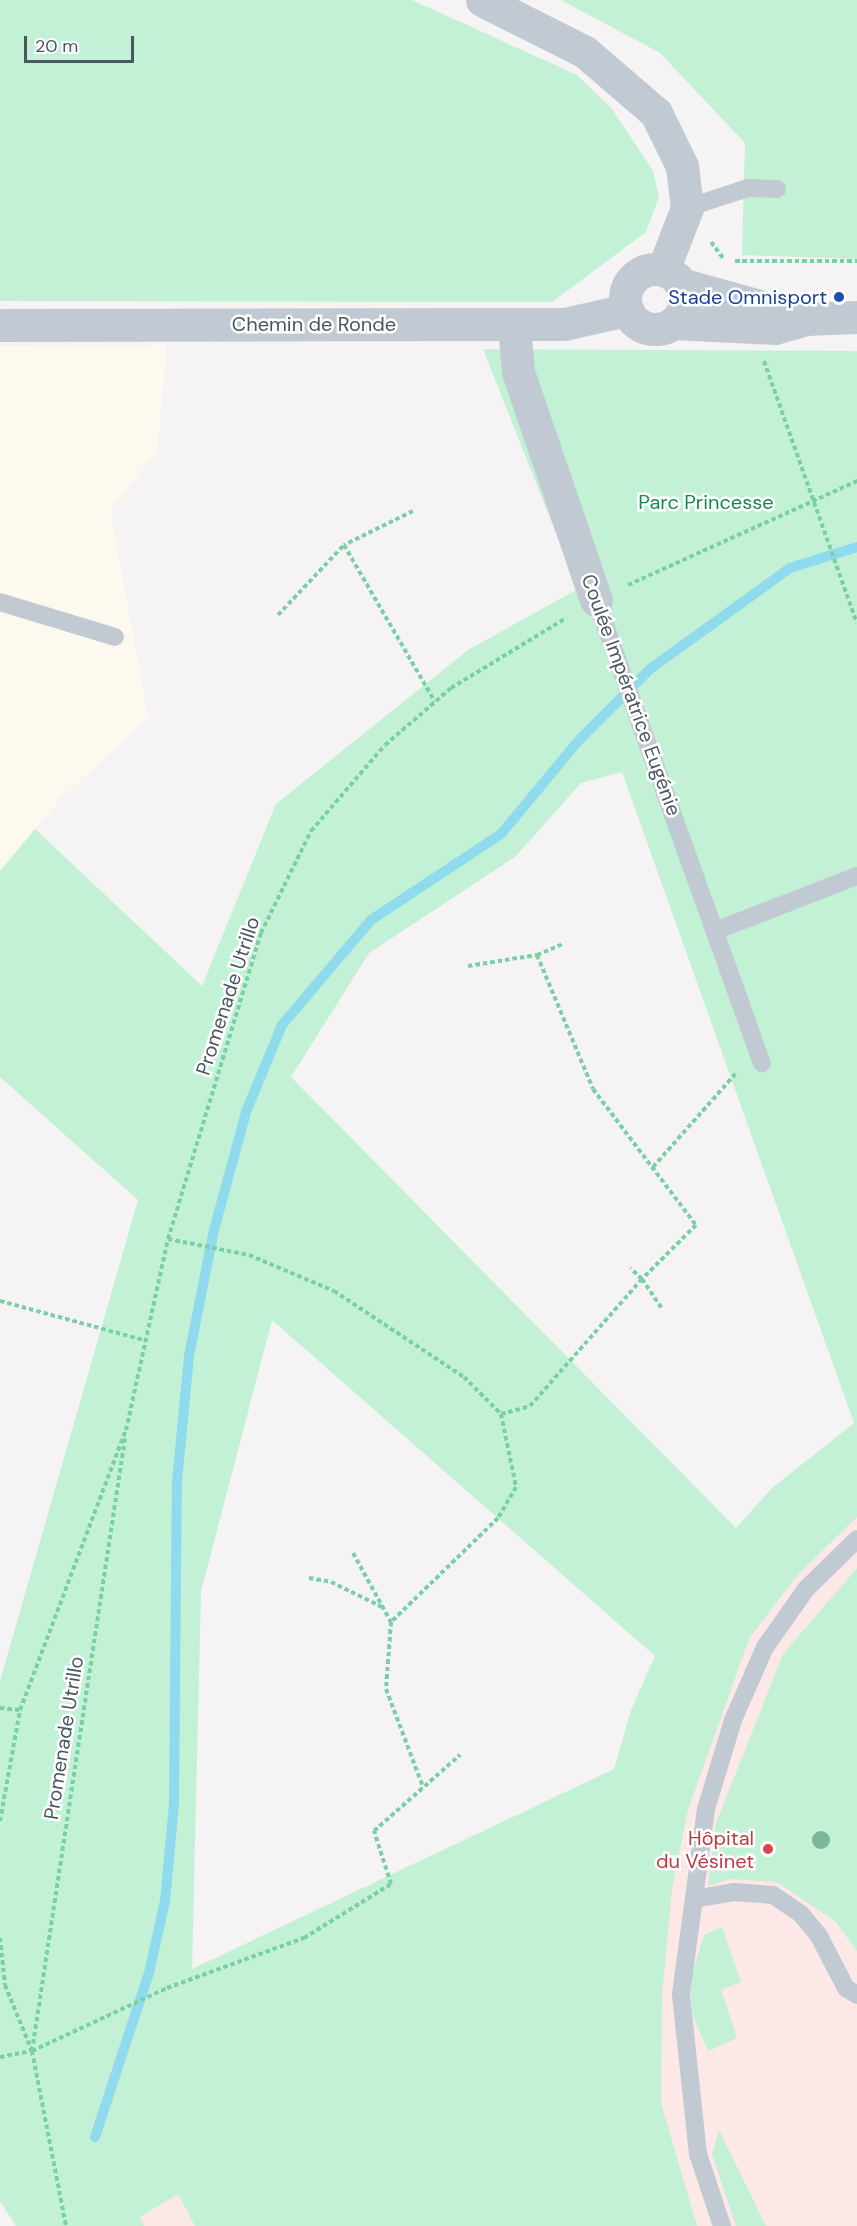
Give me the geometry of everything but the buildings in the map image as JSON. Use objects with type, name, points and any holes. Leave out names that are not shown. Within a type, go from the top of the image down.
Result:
[{"type":"street","points":[[482,0],[585,52],[657,113],[682,166],[687,208],[672,277],[684,304],[673,323]]},
{"type":"street","points":[[806,319],[672,277],[641,272],[633,279],[627,310],[647,328],[673,323],[775,328],[806,319],[857,317]]},
{"type":"street","name":"Chemin de Ronde","points":[[0,325],[564,324],[627,310]]},
{"type":"street","name":"Coulée Impératrice Eugénie","points":[[514,324],[518,372],[596,600]]},
{"type":"lane","points":[[687,208],[748,188],[777,189]]},
{"type":"lane","name":"Coulée Impératrice Eugénie","points":[[596,600],[762,1063]]},
{"type":"lane","points":[[0,602],[116,637]]},
{"type":"lane","points":[[716,931],[857,876]]},
{"type":"lane","points":[[722,2226],[698,2154],[687,2076],[681,1994],[706,1809],[733,1720],[765,1647],[806,1589],[857,1539]]},
{"type":"lane","points":[[694,1899],[733,1892],[773,1895],[813,1928],[846,1988],[857,1995]]},
{"type":"path","points":[[687,208],[724,261],[857,261]]},
{"type":"path","points":[[760,352],[826,531],[857,623]]},
{"type":"path","name":"Promenade Utrillo","points":[[32,2051],[126,1430],[168,1239],[261,933],[310,831],[385,745],[435,702],[596,600],[857,481]]},
{"type":"path","points":[[278,615],[344,545],[413,511]]},
{"type":"path","points":[[344,545],[435,702]]},
{"type":"path","points":[[468,966],[537,954],[565,943]]},
{"type":"path","points":[[501,1414],[530,1406],[642,1280],[696,1225],[593,1089],[537,954]]},
{"type":"path","points":[[653,1167],[739,1070],[762,1063]]},
{"type":"path","points":[[168,1239],[235,1252],[334,1292],[464,1377],[501,1414],[516,1487],[498,1518],[391,1622]]},
{"type":"path","points":[[630,1268],[642,1280],[662,1309]]},
{"type":"path","points":[[0,1301],[147,1341]]},
{"type":"path","name":"Promenade Utrillo","points":[[0,1821],[20,1710],[126,1430]]},
{"type":"path","points":[[353,1553],[391,1622],[386,1689],[423,1787]]},
{"type":"path","points":[[309,1578],[331,1582],[382,1607]]},
{"type":"path","points":[[0,1708],[20,1710]]},
{"type":"path","points":[[0,2057],[32,2051],[167,1988],[304,1938],[391,1884],[374,1831],[460,1755]]},
{"type":"path","name":"Promenade Utrillo","points":[[0,1938],[5,1985],[32,2051],[66,2226]]},
{"type":"shaded area","points":[[167,345],[157,451],[110,510],[148,717],[59,800],[0,871],[0,346]]},
{"type":"shaded area","name":"Hôpital du Vésinet","points":[[857,1517],[857,2226],[144,2226],[140,2217],[672,1889],[688,1810],[749,1639],[795,1578]]},
{"type":"green space","points":[[0,0],[412,0],[577,75],[612,109],[653,171],[659,197],[646,232],[552,302],[0,301]]},
{"type":"green space","points":[[561,0],[857,0],[857,259],[742,255],[745,143],[660,53]]},
{"type":"green space","name":"Parc Princesse","points":[[483,349],[857,351],[857,1517],[795,1578],[749,1639],[688,1810],[672,1889],[662,1997],[661,2103],[697,2226],[195,2226],[178,2194],[140,2217],[144,2226],[16,2226],[0,2201],[0,1681],[138,1200],[0,1077],[0,871],[35,829],[202,986],[276,804],[468,650],[578,589]],"holes":[[[622,772],[854,1423],[772,1488],[736,1528],[291,1077],[369,953],[515,857],[581,783]],[[272,1320],[655,1656],[631,1710],[614,1769],[192,1969],[201,1592]]]},
{"type":"green space","points":[[857,1568],[857,1951],[836,1922],[777,1882],[731,1879],[708,1886],[716,1823],[783,1654]]},
{"type":"green space","points":[[722,1927],[741,1982],[721,1990],[737,2038],[708,2051],[692,2014],[690,1981],[704,1935]]},
{"type":"green space","points":[[719,2130],[766,2226],[736,2226],[712,2154]]},
{"type":"waterway","points":[[95,2137],[149,1973],[165,1901],[174,1804],[177,1481],[189,1356],[214,1230],[246,1112],[282,1025],[371,920],[501,834],[580,739],[650,669],[790,568],[857,547]]},
{"type":"place","name":"Stade Omnisport","points":[[839,297]]},
{"type":"place","name":"Hôpital du Vésinet","points":[[768,1849]]}]
